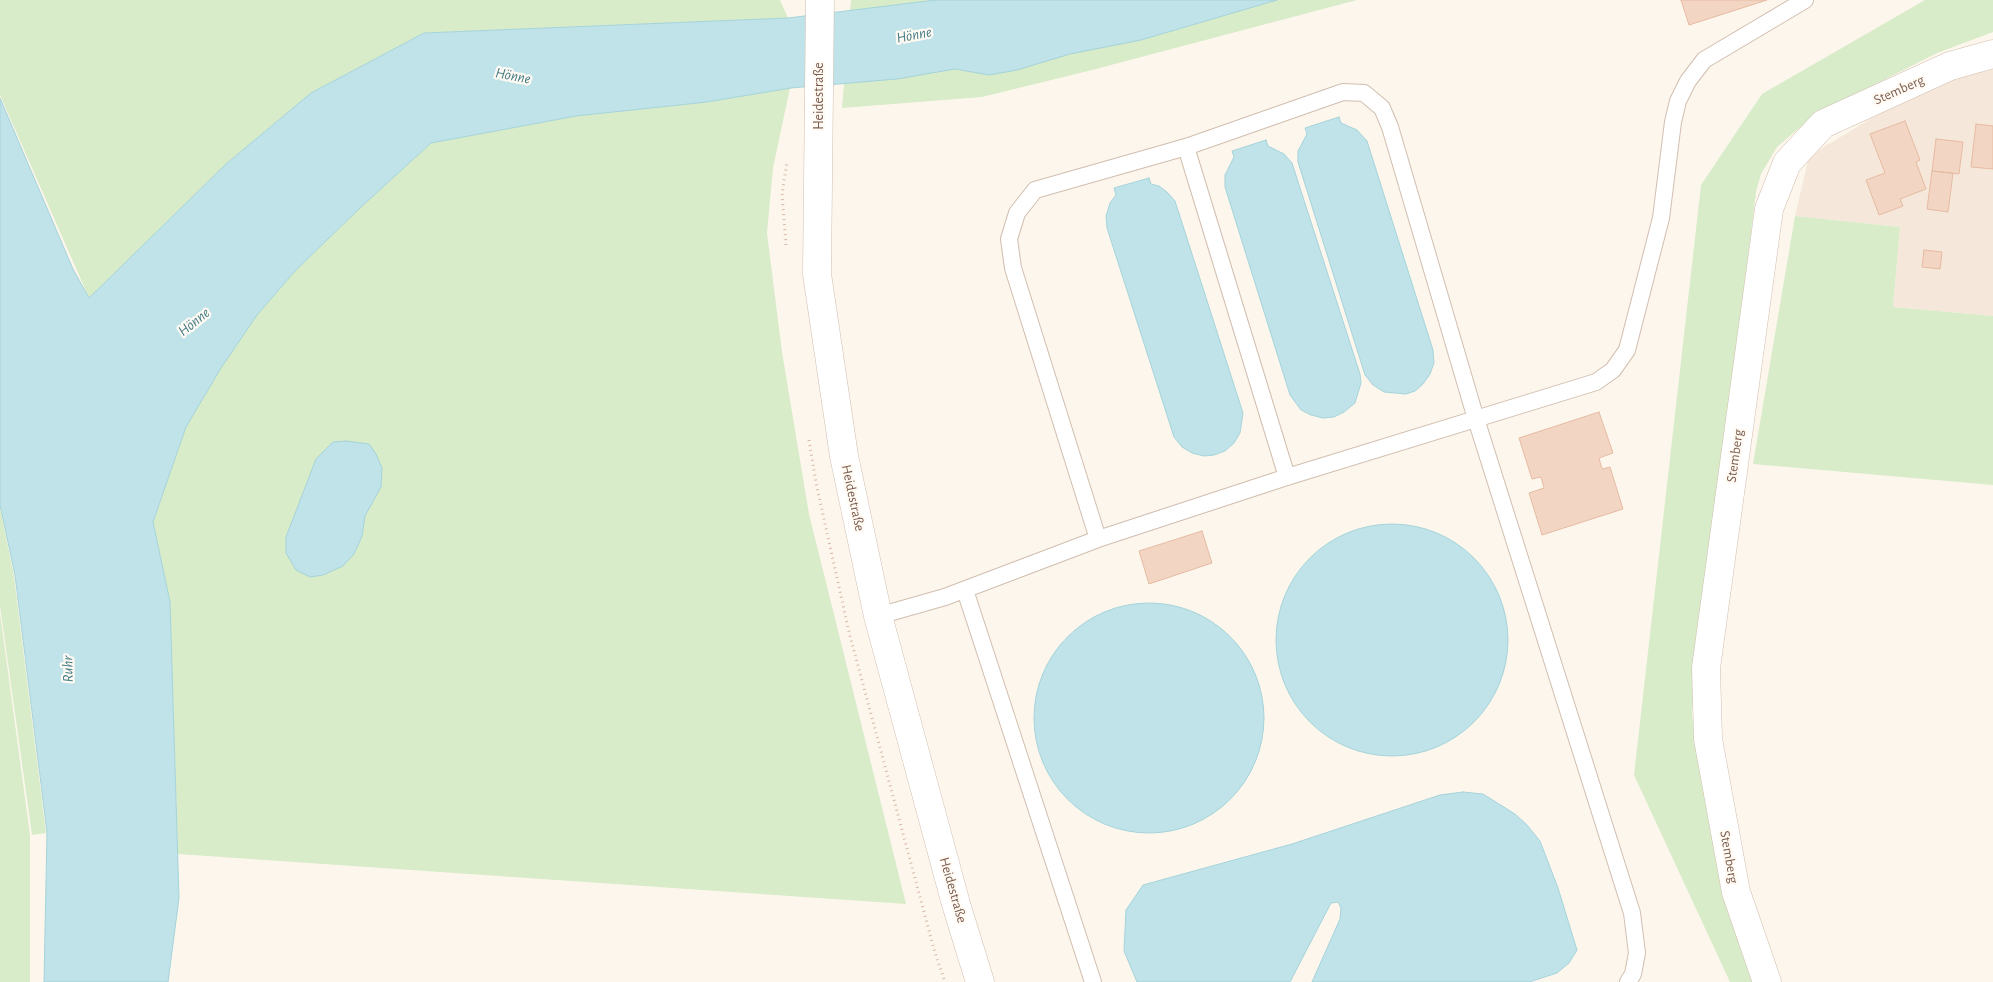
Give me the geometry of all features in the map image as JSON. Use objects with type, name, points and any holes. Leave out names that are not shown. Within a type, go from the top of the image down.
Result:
[{"type":"street","name":"Heidestraße","points":[[819,4],[820,95],[817,274],[844,456],[878,616],[956,904],[980,982]]},
{"type":"street","name":"Stemberg","points":[[1767,982],[1736,892],[1708,739],[1706,668],[1769,209],[1787,162],[1823,124],[1950,66],[1993,54]]},
{"type":"lane","points":[[878,616],[965,590],[1098,538],[1287,477],[1596,382],[1613,370],[1627,350],[1661,218],[1673,122],[1678,101],[1688,81],[1704,60],[1805,0]]},
{"type":"lane","points":[[1098,538],[1013,268],[1009,239],[1017,214],[1035,190],[1186,146],[1343,92],[1364,93],[1382,108],[1390,127],[1476,419],[1632,913],[1637,953],[1633,974],[1628,982]]},
{"type":"lane","points":[[1186,146],[1287,477]]},
{"type":"lane","points":[[965,590],[1093,982]]},
{"type":"shaded area","points":[[1993,66],[1993,316],[1893,307],[1900,227],[1795,216],[1809,156],[1918,90]]},
{"type":"green space","points":[[0,0],[780,0],[788,18],[424,33],[311,93],[226,164],[89,298],[0,95]]},
{"type":"green space","points":[[851,0],[1357,0],[982,97],[842,108]]},
{"type":"green space","points":[[1925,0],[1993,0],[1993,32],[1937,53],[1813,116],[1777,147],[1761,174],[1756,192],[1719,494],[1696,640],[1692,715],[1704,791],[1724,893],[1733,926],[1753,982],[1730,982],[1634,775],[1701,185],[1762,94]]},
{"type":"green space","points":[[790,88],[773,168],[767,233],[782,352],[809,514],[906,904],[178,854],[170,602],[153,522],[186,427],[221,368],[257,315],[295,271],[431,143],[576,116],[707,102]]},
{"type":"green space","points":[[1795,216],[1900,227],[1893,307],[1993,316],[1993,485],[1753,464]]},
{"type":"green space","points":[[0,508],[14,576],[46,833],[32,835],[0,606]]},
{"type":"green space","points":[[0,613],[30,835],[30,982],[0,982]]},
{"type":"water","points":[[936,0],[1277,0],[1141,40],[1070,54],[1017,70],[989,75],[955,69],[897,79],[791,88],[707,102],[576,116],[431,143],[295,271],[257,315],[221,368],[186,427],[153,522],[170,602],[179,898],[168,982],[44,982],[47,832],[15,575],[0,505],[0,98],[73,269],[89,298],[226,164],[311,93],[424,33],[788,18]]},
{"type":"water","points":[[1339,117],[1341,123],[1357,130],[1367,141],[1433,350],[1434,363],[1430,374],[1415,391],[1406,394],[1384,392],[1373,385],[1365,375],[1298,162],[1298,151],[1307,134],[1305,128]]},
{"type":"water","points":[[1266,140],[1268,146],[1284,154],[1292,163],[1360,374],[1361,383],[1355,403],[1334,417],[1323,418],[1301,410],[1290,395],[1225,187],[1225,175],[1234,157],[1232,151]]},
{"type":"water","points":[[1149,178],[1151,184],[1159,186],[1175,201],[1243,413],[1240,433],[1234,443],[1225,451],[1214,455],[1204,456],[1192,453],[1182,447],[1174,437],[1107,228],[1106,216],[1110,203],[1116,195],[1114,188]]},
{"type":"water","points":[[346,441],[369,444],[382,468],[381,487],[365,516],[362,536],[354,554],[343,566],[323,575],[310,577],[296,570],[286,553],[286,537],[316,459],[333,442]]},
{"type":"water","points":[[1392,524],[1415,526],[1447,538],[1466,550],[1482,566],[1494,585],[1503,606],[1508,640],[1506,663],[1494,695],[1482,714],[1466,730],[1447,742],[1426,751],[1392,756],[1369,754],[1337,742],[1318,730],[1302,714],[1290,695],[1281,674],[1276,640],[1278,617],[1290,585],[1302,566],[1318,550],[1337,538],[1358,529]]},
{"type":"water","points":[[1138,603],[1160,603],[1182,608],[1203,616],[1222,629],[1238,645],[1251,664],[1259,685],[1264,707],[1262,740],[1251,772],[1238,791],[1222,807],[1203,820],[1182,828],[1160,833],[1138,833],[1116,828],[1095,820],[1076,807],[1060,791],[1047,772],[1039,751],[1034,729],[1034,707],[1039,685],[1047,664],[1060,645],[1076,629],[1095,616],[1116,608]]},
{"type":"water","points":[[1463,792],[1483,794],[1515,814],[1540,841],[1558,888],[1577,950],[1569,963],[1557,973],[1529,982],[1312,982],[1340,919],[1341,908],[1338,902],[1331,903],[1290,982],[1137,982],[1124,951],[1126,910],[1143,885],[1292,844],[1440,795]]},
{"type":"building","points":[[1681,0],[1767,0],[1689,25]]},
{"type":"building","points":[[1905,121],[1920,160],[1916,162],[1926,189],[1900,199],[1903,206],[1879,215],[1866,180],[1885,173],[1870,134]]},
{"type":"building","points":[[1976,124],[1993,126],[1993,169],[1971,167]]},
{"type":"building","points":[[1936,139],[1963,142],[1959,174],[1932,171]]},
{"type":"building","points":[[1932,171],[1953,173],[1948,212],[1927,209]]},
{"type":"building","points":[[1924,250],[1942,252],[1940,269],[1922,267]]},
{"type":"building","points":[[1599,412],[1613,453],[1599,458],[1602,469],[1610,467],[1623,509],[1542,535],[1529,493],[1544,488],[1541,477],[1532,479],[1519,438]]},
{"type":"building","points":[[1202,531],[1212,563],[1149,584],[1139,551]]},
{"type":"water label","name":"Hönne","points":[[914,35]]},
{"type":"water label","name":"Hönne","points":[[513,76]]},
{"type":"water label","name":"Hönne","points":[[194,322]]},
{"type":"water label","name":"Ruhr","points":[[68,669]]}]
